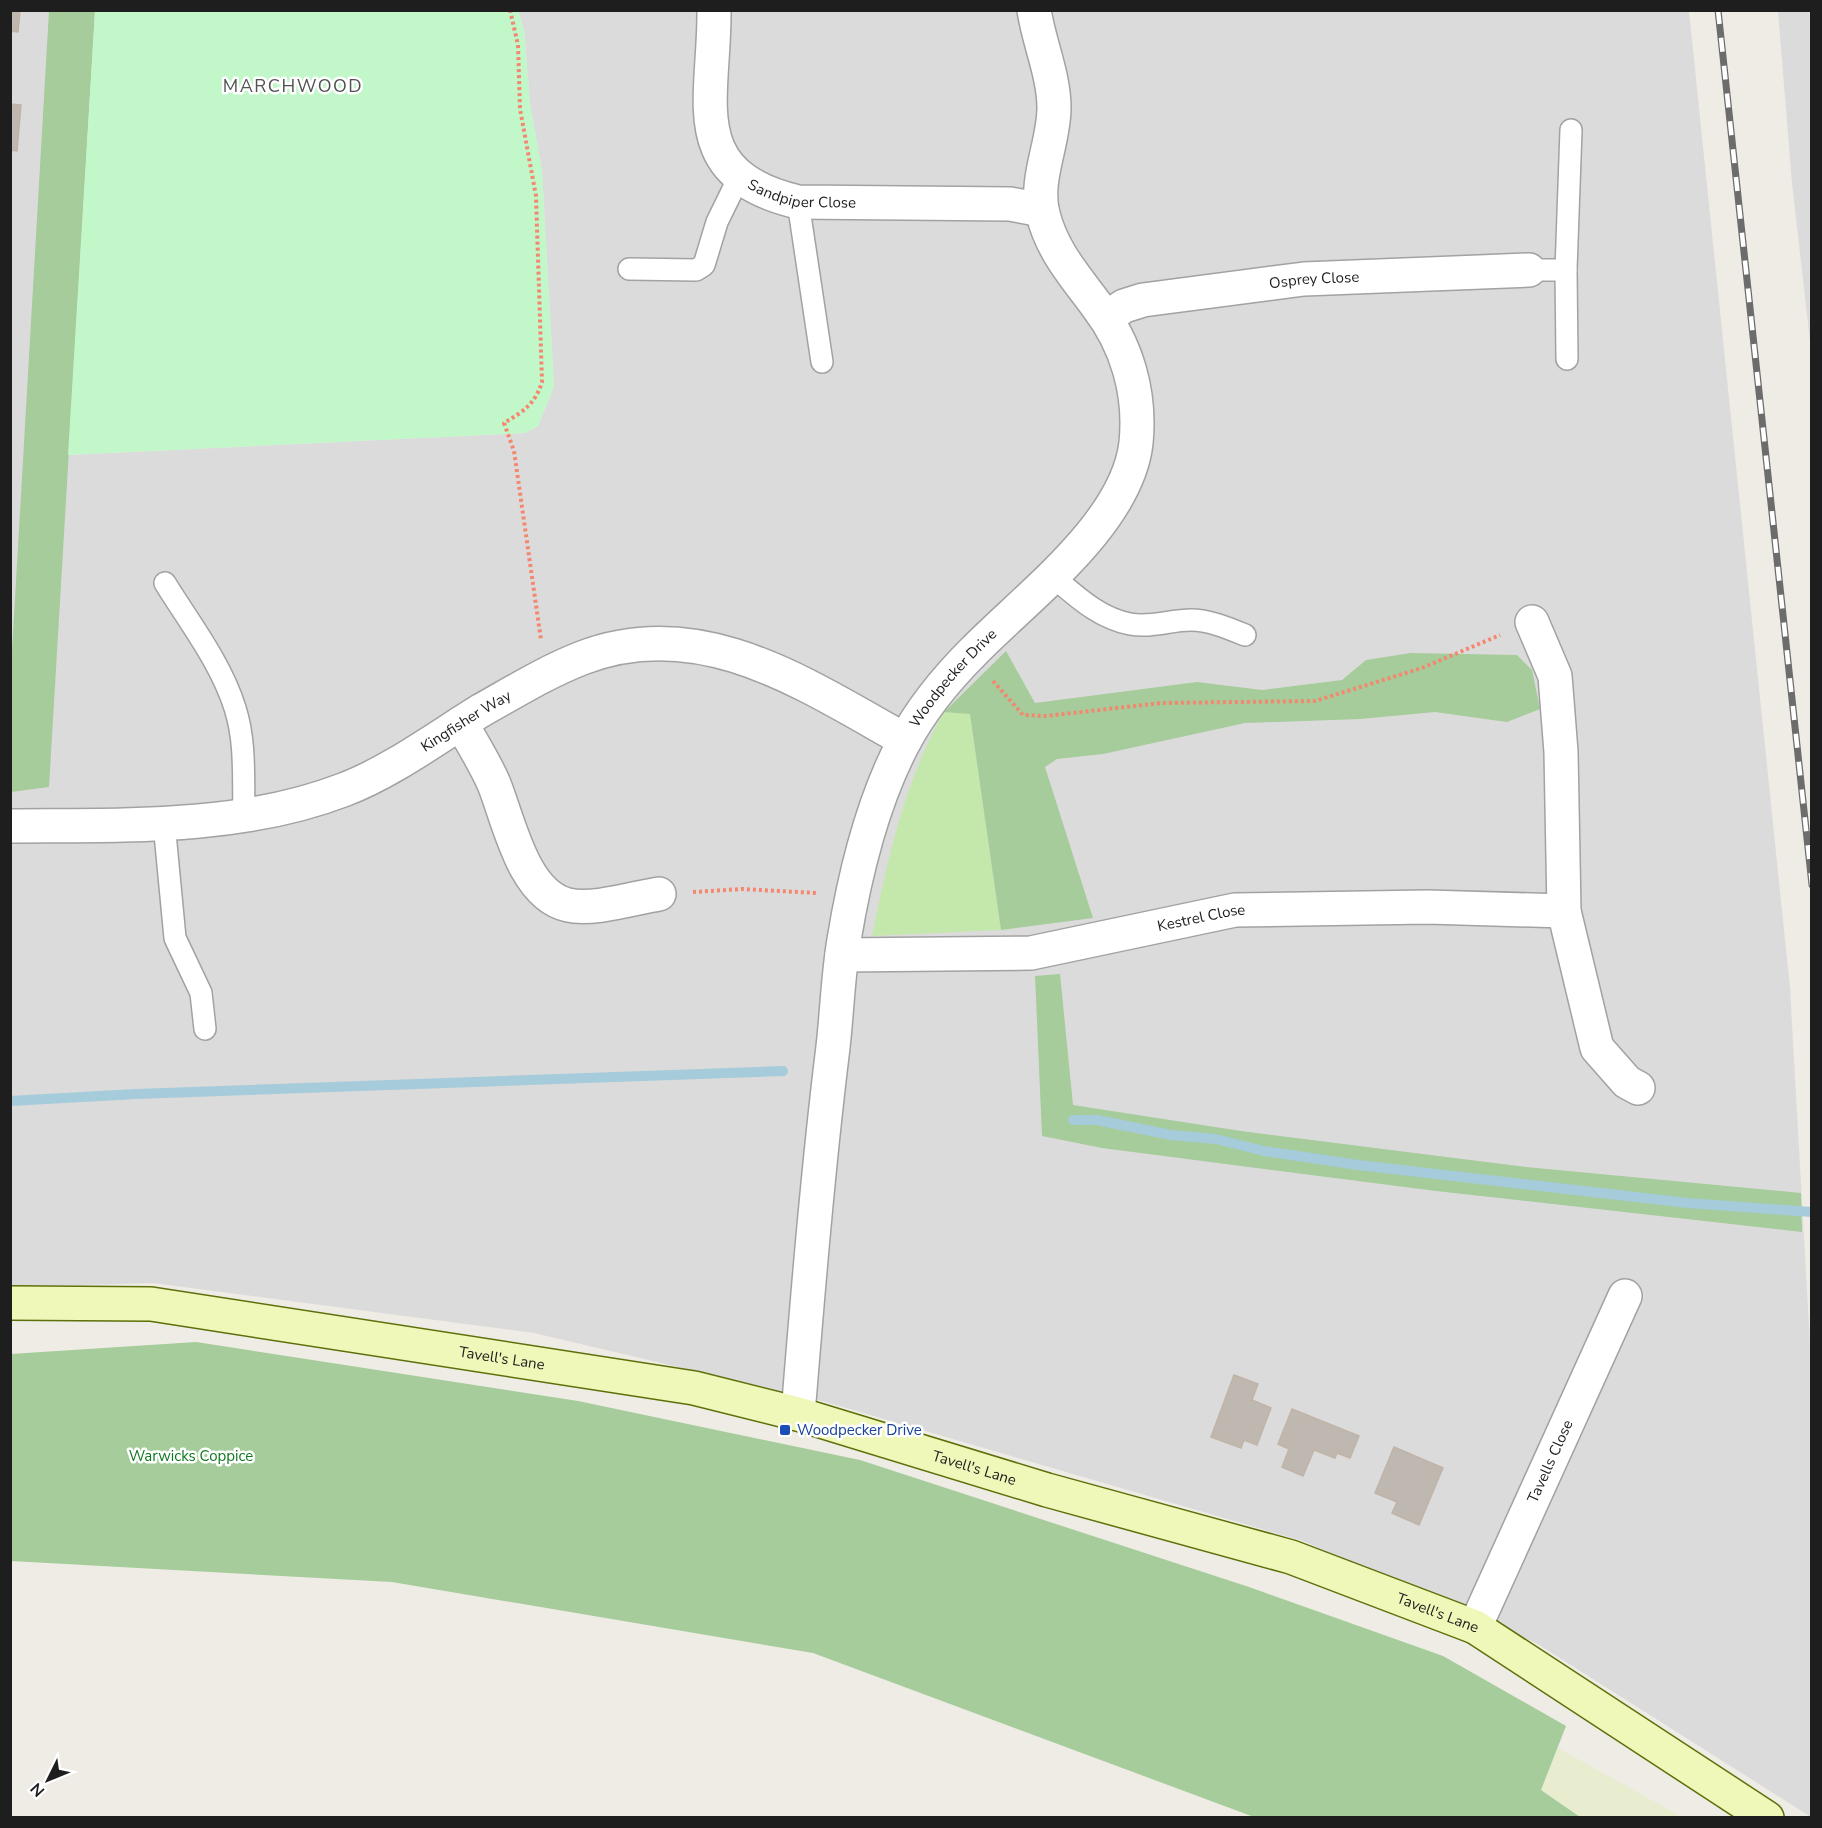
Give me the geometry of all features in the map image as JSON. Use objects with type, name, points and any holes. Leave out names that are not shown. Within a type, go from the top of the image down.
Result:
[{"type":"street","name":"Sandpiper Close","points":[[714,10],[709,123],[715,144],[727,164],[771,195],[798,202],[1010,204],[1042,210]]},
{"type":"street","name":"Woodpecker Drive","points":[[798,1414],[810,1249],[842,955],[874,813],[905,740],[930,700],[970,654],[1051,575],[1103,519],[1121,491],[1131,466],[1136,432],[1133,379],[1125,353],[1106,318],[1063,263],[1042,210],[1041,189],[1054,111],[1053,86],[1043,55],[1034,10]]},
{"type":"street","name":"Osprey Close","points":[[1106,318],[1124,306],[1143,300],[1304,279],[1529,270]]},
{"type":"street","points":[[1532,622],[1555,676],[1561,752],[1564,911],[1597,1048],[1627,1082],[1638,1088]]},
{"type":"street","name":"Kingfisher Way","points":[[10,826],[164,823],[244,814],[307,801],[345,790],[374,776],[546,674],[585,657],[622,648],[655,644],[721,650],[763,664],[803,683],[905,740]]},
{"type":"street","points":[[461,723],[493,782],[523,865],[553,900],[568,906],[587,906],[659,894]]},
{"type":"street","name":"Kestrel Close","points":[[842,955],[1031,953],[1235,910],[1428,907],[1564,911]]},
{"type":"street","name":"Tavells Close","points":[[1475,1627],[1625,1296]]},
{"type":"street","name":"Tavell's Lane","points":[[10,1303],[151,1304],[694,1388],[798,1414],[1047,1490],[1291,1557],[1475,1627],[1767,1818]]},
{"type":"lane","points":[[1567,359],[1566,270],[1571,130]]},
{"type":"lane","points":[[629,269],[696,270],[704,265],[717,222],[740,175]]},
{"type":"lane","points":[[798,202],[822,362]]},
{"type":"lane","points":[[1529,270],[1566,270]]},
{"type":"lane","points":[[1051,575],[1091,608],[1127,623],[1142,626],[1190,620],[1208,622],[1245,635]]},
{"type":"lane","points":[[165,583],[223,678],[235,708],[241,735],[244,814]]},
{"type":"lane","points":[[164,823],[175,938],[201,993],[205,1029]]},
{"type":"path","points":[[510,10],[518,45],[520,109],[536,196],[542,382],[537,399],[525,411],[504,423],[514,451],[546,674]]},
{"type":"path","points":[[970,654],[1023,715],[1046,717],[1161,703],[1314,701],[1422,668],[1532,622]]},
{"type":"path","points":[[659,894],[742,889],[854,896]]},
{"type":"shaded area","points":[[10,11],[95,11],[68,455],[525,433],[538,426],[554,386],[542,171],[530,104],[524,30],[518,11],[1689,11],[1790,988],[1812,1380],[1811,1817],[1536,1643],[1303,1541],[822,1401],[534,1333],[153,1283],[11,1287]]},
{"type":"shaded area","points":[[1778,11],[1811,11],[1811,350],[1792,183]]},
{"type":"green space","points":[[49,11],[95,11],[49,787],[11,792],[10,685]]},
{"type":"green space","points":[[95,11],[518,11],[524,30],[530,104],[542,171],[554,386],[538,426],[525,433],[68,455]]},
{"type":"green space","points":[[1006,651],[1035,703],[1197,682],[1262,690],[1342,680],[1366,660],[1411,653],[1517,655],[1532,670],[1540,709],[1507,722],[1435,712],[1360,719],[1245,723],[1103,754],[1057,759],[1045,767],[1093,918],[1001,930],[970,714],[944,712]]},
{"type":"green space","points":[[944,712],[970,713],[1001,930],[872,936],[891,849],[908,793],[930,739]]},
{"type":"green space","points":[[1060,974],[1073,1105],[1241,1131],[1526,1167],[1801,1193],[1802,1232],[1436,1191],[1102,1148],[1042,1136],[1035,976]]},
{"type":"green space","name":"Warwicks Coppice","points":[[196,1342],[578,1401],[860,1460],[1249,1587],[1443,1656],[1566,1726],[1541,1790],[1580,1817],[1254,1817],[813,1653],[392,1582],[11,1561],[11,1354]]},
{"type":"green space","points":[[1558,1748],[1682,1817],[1580,1817],[1541,1790]]},
{"type":"building","points":[[10,10],[20,10],[18,32],[10,31]]},
{"type":"building","points":[[10,104],[21,105],[17,151],[10,150]]},
{"type":"building","points":[[1234,1375],[1258,1384],[1252,1400],[1271,1408],[1257,1445],[1244,1440],[1241,1448],[1211,1437]]},
{"type":"building","points":[[1292,1409],[1359,1436],[1350,1458],[1337,1453],[1335,1458],[1314,1450],[1303,1476],[1282,1467],[1289,1449],[1278,1444]]},
{"type":"building","points":[[1394,1447],[1443,1468],[1419,1525],[1392,1513],[1397,1502],[1375,1493]]},
{"type":"waterway","points":[[10,1101],[136,1094],[783,1071]]},
{"type":"waterway","points":[[1073,1120],[1097,1120],[1171,1135],[1216,1139],[1264,1151],[1358,1165],[1688,1203],[1812,1212]]},
{"type":"railway","points":[[1718,10],[1812,885]]},
{"type":"place","name":"Woodpecker Drive","points":[[785,1430]]},
{"type":"district","name":"MARCHWOOD","points":[[293,86]]}]
